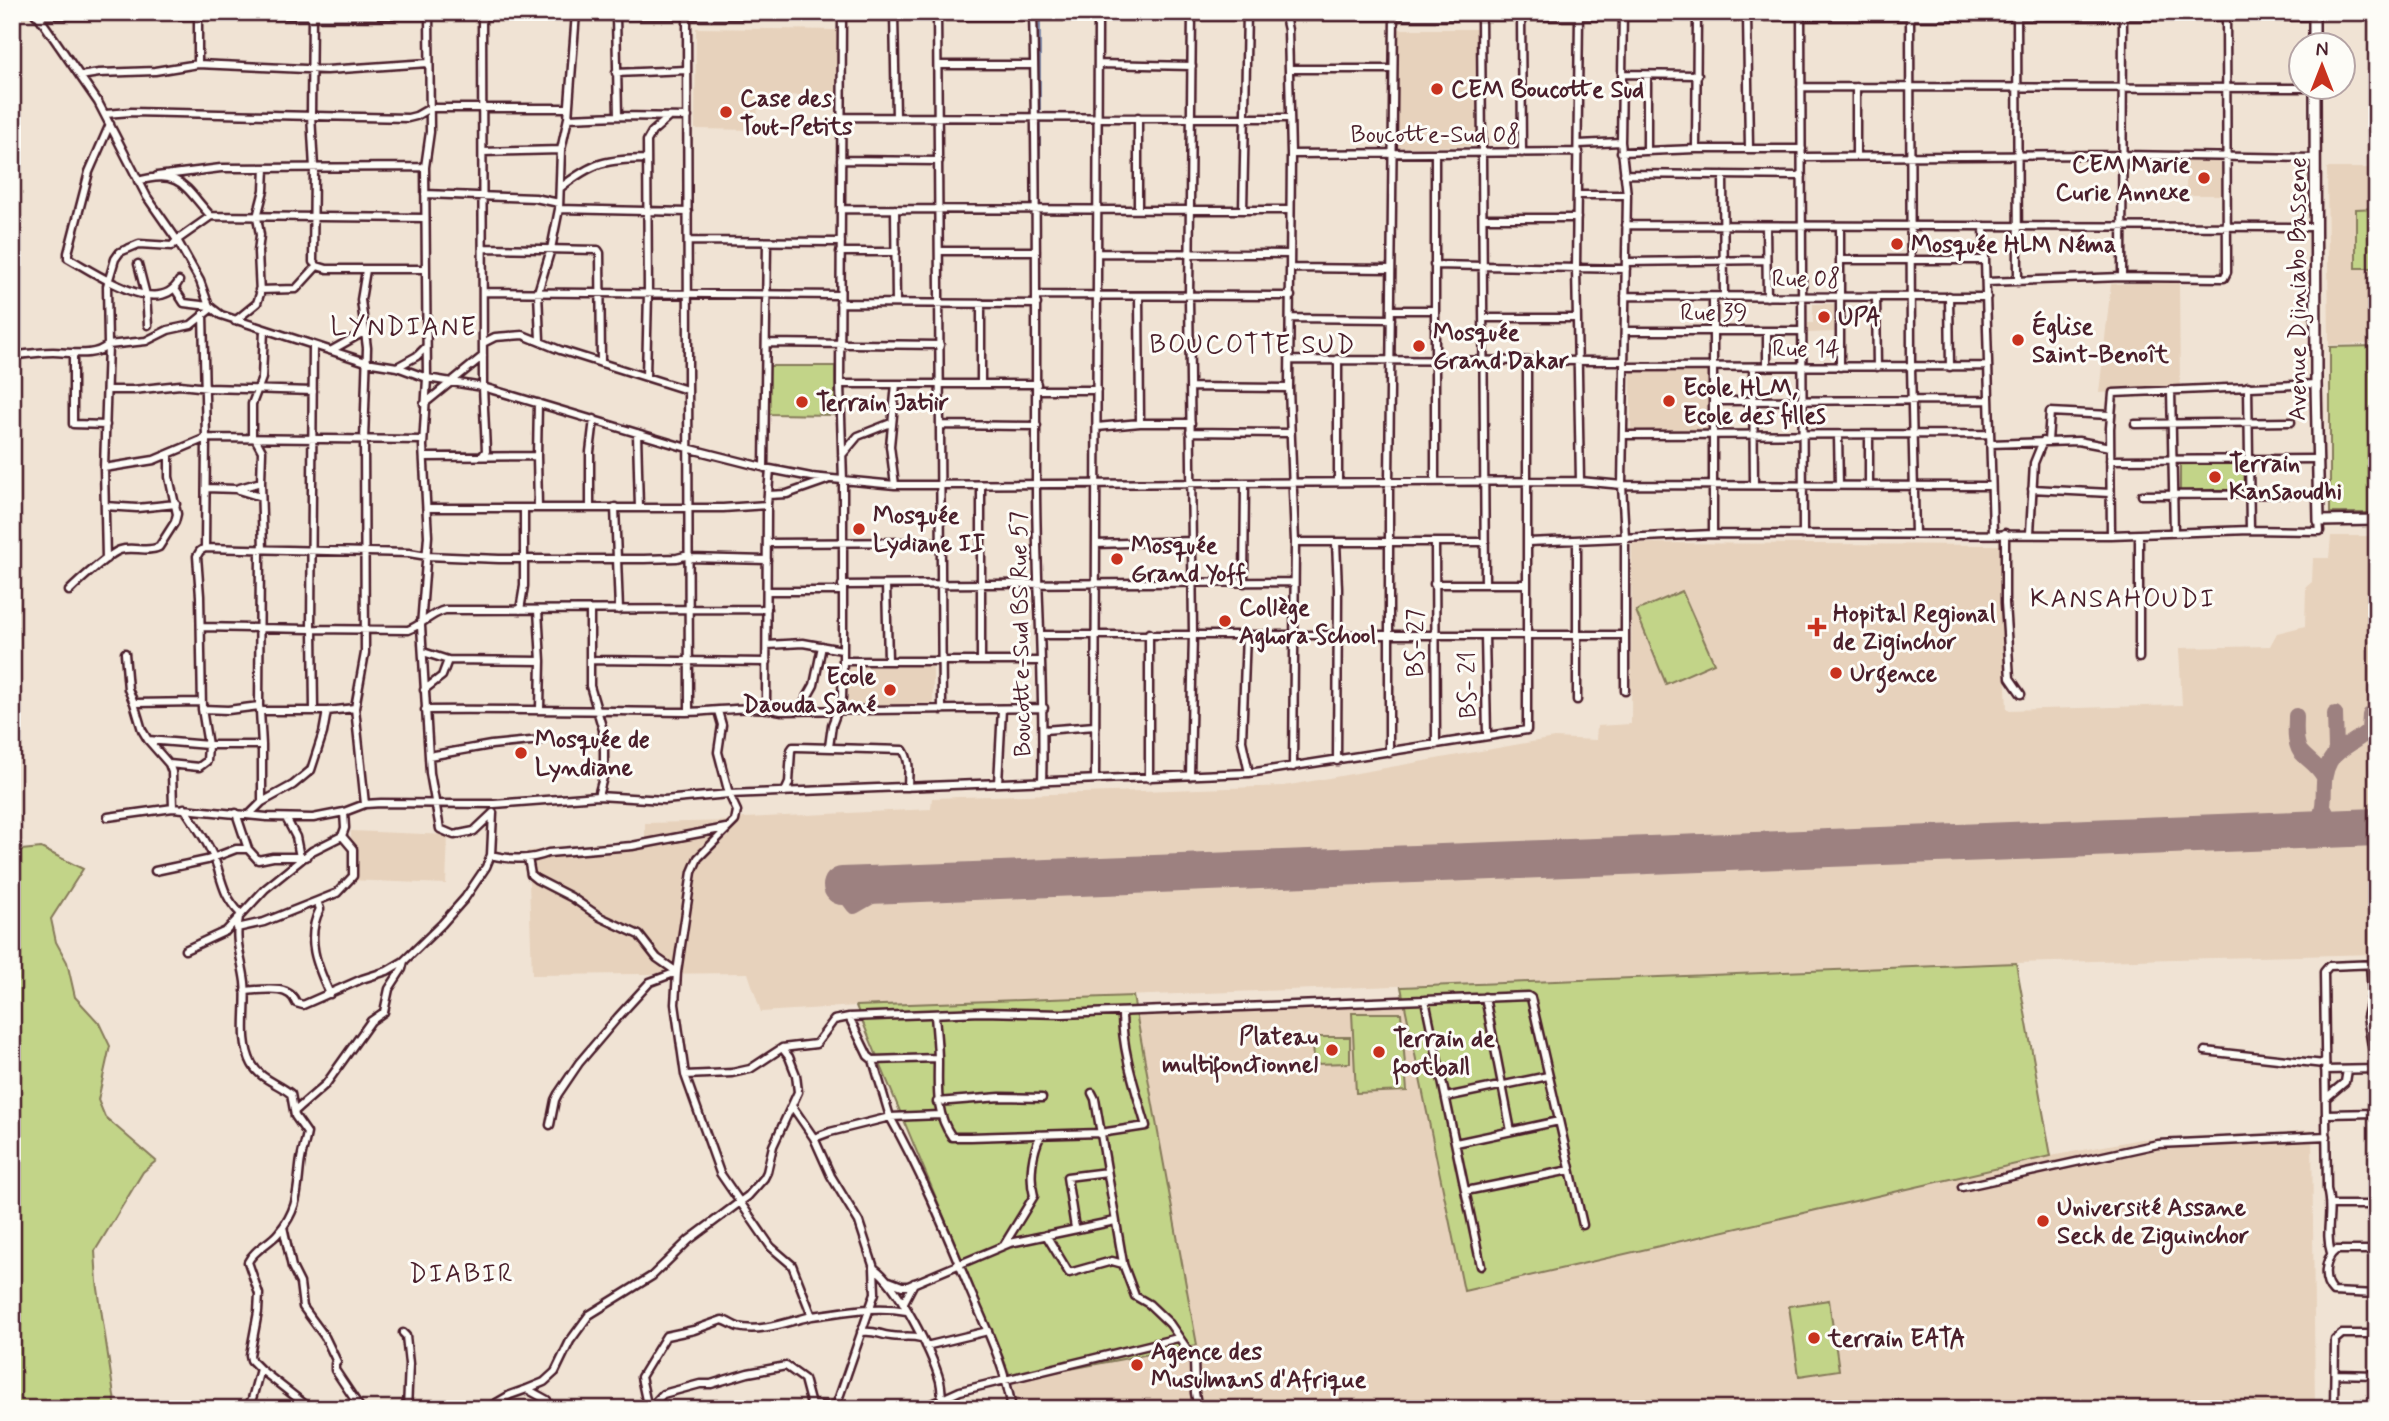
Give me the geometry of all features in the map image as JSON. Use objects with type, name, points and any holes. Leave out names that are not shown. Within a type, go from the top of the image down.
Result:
[{"type":"main road","points":[[36,13],[2226,13],[2314,14],[2315,32]]},
{"type":"main road","name":"Avenue Djiniabo Bassene","points":[[2315,102],[2319,526]]},
{"type":"main road","points":[[2319,526],[2377,520]]},
{"type":"street","points":[[36,13],[104,114],[138,181],[200,281],[211,307],[221,315],[366,362],[397,367],[427,378],[483,387],[687,448],[767,468],[828,480],[895,485],[1580,481],[1622,485],[1991,486]]},
{"type":"street","points":[[198,13],[198,64]]},
{"type":"street","points":[[312,13],[312,258],[317,266],[327,269],[426,269]]},
{"type":"street","points":[[429,13],[430,132],[425,167],[427,378],[423,440],[427,556],[421,625],[425,710],[440,829],[454,835],[479,828],[487,816],[493,813]]},
{"type":"street","points":[[482,13],[483,455]]},
{"type":"street","points":[[829,747],[836,710],[842,698],[843,661],[843,481],[839,384],[842,13]]},
{"type":"street","name":"Boucotte-Sud BS Rue 57","points":[[1033,13],[1037,304],[1036,485],[1044,708],[1042,782]]},
{"type":"street","points":[[1190,776],[1193,633],[1189,296],[1192,13]]},
{"type":"street","points":[[1243,210],[1247,13]]},
{"type":"street","points":[[1521,13],[1522,153]]},
{"type":"street","points":[[1623,13],[1621,152],[1627,195],[1622,485],[1625,537],[1625,691]]},
{"type":"street","points":[[1801,13],[1803,535]]},
{"type":"street","points":[[1910,13],[1911,400],[1915,534]]},
{"type":"street","points":[[2017,13],[2018,282]]},
{"type":"street","points":[[2122,277],[2123,13]]},
{"type":"street","points":[[1986,282],[2122,277],[2224,278],[2227,272],[2226,13]]},
{"type":"street","points":[[540,340],[538,292],[551,249],[559,206],[561,150],[568,118],[576,14]]},
{"type":"street","points":[[687,14],[690,712]]},
{"type":"street","points":[[894,14],[896,117]]},
{"type":"street","points":[[937,14],[942,710]]},
{"type":"street","points":[[1289,14],[1289,388],[1295,542],[1293,766]]},
{"type":"street","points":[[1746,14],[1749,149]]},
{"type":"street","points":[[616,15],[618,116]]},
{"type":"street","points":[[1389,753],[1394,15]]},
{"type":"street","points":[[1481,15],[1485,583]]},
{"type":"street","points":[[1579,15],[1576,268],[1580,481]]},
{"type":"street","points":[[1696,149],[1697,15]]},
{"type":"street","points":[[1095,779],[1098,20]]},
{"type":"street","points":[[80,76],[155,71],[198,64],[312,70],[428,63]]},
{"type":"street","points":[[1098,64],[1192,66]]},
{"type":"street","points":[[938,65],[1033,65]]},
{"type":"street","points":[[1289,69],[1393,69]]},
{"type":"street","points":[[616,73],[687,70]]},
{"type":"street","points":[[1622,74],[1698,75]]},
{"type":"street","points":[[1647,75],[1647,151]]},
{"type":"street","points":[[1801,87],[2288,88]]},
{"type":"street","points":[[1856,87],[1856,156]]},
{"type":"street","points":[[104,114],[131,112],[408,118],[430,108],[568,108]]},
{"type":"street","points":[[646,377],[647,141],[652,132],[669,117]]},
{"type":"street","points":[[568,118],[688,117]]},
{"type":"street","points":[[841,117],[1290,118]]},
{"type":"street","points":[[1138,117],[1138,209]]},
{"type":"street","points":[[110,124],[89,172],[68,258],[108,281],[146,295],[162,296],[175,289],[179,281]]},
{"type":"street","points":[[1579,144],[1621,142]]},
{"type":"street","points":[[1621,152],[1802,149]]},
{"type":"street","points":[[483,152],[561,150]]},
{"type":"street","name":"Boucotte-Sud 08","points":[[1291,154],[1579,152]]},
{"type":"street","points":[[1435,154],[1435,482]]},
{"type":"street","points":[[1802,157],[2122,155],[2315,158]]},
{"type":"street","points":[[560,188],[583,170],[598,163],[647,159]]},
{"type":"street","points":[[841,160],[939,162]]},
{"type":"street","points":[[138,181],[157,176],[221,169],[425,167]]},
{"type":"street","points":[[235,321],[257,303],[260,235],[257,217],[264,190],[265,168]]},
{"type":"street","points":[[1624,174],[1802,176]]},
{"type":"street","points":[[157,176],[170,178],[181,184],[211,216]]},
{"type":"street","points":[[1723,176],[1724,297]]},
{"type":"street","points":[[425,194],[535,198],[559,206],[688,212]]},
{"type":"street","points":[[1578,195],[1627,195]]},
{"type":"street","points":[[841,209],[1290,210]]},
{"type":"street","points":[[895,209],[896,302]]},
{"type":"street","points":[[106,559],[106,292],[115,259],[120,252],[139,244],[172,246],[211,216],[425,218]]},
{"type":"street","points":[[1483,218],[1577,218]]},
{"type":"street","points":[[1626,225],[2316,227]]},
{"type":"street","points":[[1766,226],[1767,297]]},
{"type":"street","points":[[1840,226],[1840,367]]},
{"type":"street","points":[[1984,226],[1993,533]]},
{"type":"street","points":[[688,241],[841,242]]},
{"type":"street","points":[[766,707],[767,242]]},
{"type":"street","points":[[483,248],[598,250],[601,363]]},
{"type":"street","points":[[940,251],[1036,251]]},
{"type":"street","points":[[841,252],[896,252]]},
{"type":"street","points":[[1097,253],[1290,254]]},
{"type":"street","points":[[1434,265],[1576,268],[1766,260]]},
{"type":"street","points":[[1841,260],[1984,260]]},
{"type":"street","points":[[138,264],[146,295],[148,325]]},
{"type":"street","points":[[259,290],[296,289],[317,266]]},
{"type":"street","points":[[1290,268],[1391,269]]},
{"type":"street","points":[[365,804],[355,708],[363,675],[365,630],[363,441],[366,362],[361,300],[366,270]]},
{"type":"street","points":[[175,289],[184,303],[211,307]]},
{"type":"street","points":[[483,292],[767,294],[896,302],[1037,304]]},
{"type":"street","points":[[1036,295],[1291,296]]},
{"type":"street","points":[[1139,296],[1140,423]]},
{"type":"street","name":"Rue 08","points":[[1625,296],[1987,297]]},
{"type":"street","points":[[1950,296],[1950,367]]},
{"type":"street","points":[[1713,297],[1713,534]]},
{"type":"street","points":[[1876,297],[1877,367]]},
{"type":"street","points":[[981,303],[981,384]]},
{"type":"street","points":[[12,356],[98,351],[108,345],[146,341],[168,330],[191,326],[211,307]]},
{"type":"street","points":[[1391,310],[1434,310]]},
{"type":"street","points":[[203,314],[206,387],[205,548]]},
{"type":"street","points":[[1290,318],[1391,319]]},
{"type":"street","points":[[1484,318],[1577,318]]},
{"type":"street","points":[[262,802],[258,627],[262,550],[262,451],[254,439],[252,404],[262,378],[264,330]]},
{"type":"street","name":"Rue 39","points":[[1625,331],[1802,331]]},
{"type":"street","points":[[1767,331],[1767,367]]},
{"type":"street","points":[[332,350],[364,332]]},
{"type":"street","points":[[483,343],[511,334],[540,340],[601,363],[687,390]]},
{"type":"street","points":[[766,343],[940,345]]},
{"type":"street","points":[[313,345],[314,710]]},
{"type":"street","points":[[397,367],[417,356],[425,347]]},
{"type":"street","points":[[73,353],[73,424],[106,425]]},
{"type":"street","points":[[424,404],[483,356]]},
{"type":"street","points":[[1338,359],[1338,482]]},
{"type":"street","name":"Rue 14","points":[[1290,360],[1579,361],[1712,367],[1988,366]]},
{"type":"street","points":[[108,817],[184,808],[313,818],[344,812],[365,804],[494,804],[598,796],[663,800],[729,794],[1249,773],[1528,730],[1527,362]]},
{"type":"street","points":[[1754,367],[1754,485]]},
{"type":"street","points":[[839,384],[981,384],[1097,390]]},
{"type":"street","points":[[895,384],[890,446],[895,485]]},
{"type":"street","points":[[2111,535],[2110,415],[2114,393],[2316,384]]},
{"type":"street","points":[[108,390],[180,385],[313,391]]},
{"type":"street","points":[[2248,386],[2250,530]]},
{"type":"street","points":[[1190,387],[1289,388]]},
{"type":"street","points":[[2171,390],[2174,532]]},
{"type":"street","points":[[1713,401],[1989,400]]},
{"type":"street","points":[[538,403],[538,508]]},
{"type":"street","points":[[2030,534],[2034,463],[2045,441],[2050,412],[2110,415]]},
{"type":"street","points":[[590,507],[590,452],[594,419]]},
{"type":"street","points":[[2135,424],[2291,422]]},
{"type":"street","points":[[842,455],[858,436],[891,423]]},
{"type":"street","points":[[1097,427],[1140,423],[1191,423]]},
{"type":"street","points":[[941,425],[1037,426]]},
{"type":"street","points":[[1190,432],[1290,433]]},
{"type":"street","points":[[637,433],[639,508]]},
{"type":"street","points":[[1624,435],[1989,434]]},
{"type":"street","points":[[1869,435],[1869,485]]},
{"type":"street","points":[[1838,436],[1839,485]]},
{"type":"street","points":[[104,468],[143,463],[169,455],[206,438],[423,440]]},
{"type":"street","points":[[1990,444],[2078,441],[2110,446]]},
{"type":"street","points":[[69,592],[120,550],[148,550],[159,547],[175,522],[176,504],[169,477],[169,455]]},
{"type":"street","points":[[425,457],[537,456]]},
{"type":"street","points":[[2110,460],[2318,458]]},
{"type":"street","points":[[768,495],[787,494],[828,480]]},
{"type":"street","points":[[236,489],[261,482]]},
{"type":"street","points":[[1244,583],[1245,484]]},
{"type":"street","points":[[981,485],[981,660]]},
{"type":"street","points":[[206,488],[236,489],[261,497]]},
{"type":"street","points":[[2032,489],[2110,493]]},
{"type":"street","points":[[2142,495],[2290,494]]},
{"type":"street","points":[[105,506],[137,508],[176,504]]},
{"type":"street","points":[[427,508],[689,508],[767,505]]},
{"type":"street","points":[[615,507],[619,610]]},
{"type":"street","points":[[520,610],[524,586],[524,508]]},
{"type":"street","points":[[1528,541],[1713,534],[2111,535],[2319,526]]},
{"type":"street","points":[[2005,533],[2005,603],[2010,678],[2021,694]]},
{"type":"street","points":[[2139,534],[2139,658]]},
{"type":"street","points":[[1096,544],[1192,541]]},
{"type":"street","name":"BS- 27","points":[[1435,541],[1436,745]]},
{"type":"street","points":[[1295,542],[1485,541]]},
{"type":"street","points":[[1577,541],[1577,700]]},
{"type":"street","points":[[767,543],[941,542]]},
{"type":"street","points":[[1336,542],[1337,761]]},
{"type":"street","points":[[169,764],[199,767],[207,761],[208,745],[202,706],[197,556],[205,548],[524,559],[689,557],[767,560]]},
{"type":"street","points":[[767,591],[941,584],[1294,582]]},
{"type":"street","points":[[1434,584],[1527,584]]},
{"type":"street","points":[[886,585],[888,660]]},
{"type":"street","points":[[201,627],[408,630],[445,610],[767,609]]},
{"type":"street","points":[[538,610],[540,709]]},
{"type":"street","points":[[590,610],[590,686],[603,730],[604,774],[598,796]]},
{"type":"street","points":[[1149,634],[1149,778]]},
{"type":"street","points":[[1246,634],[1242,741],[1249,773]]},
{"type":"street","points":[[1040,635],[1624,635]]},
{"type":"street","name":"BS- 21","points":[[1485,635],[1488,735]]},
{"type":"street","points":[[767,645],[803,643],[842,650]]},
{"type":"street","points":[[800,710],[814,685],[822,646]]},
{"type":"street","points":[[423,652],[448,660],[541,661]]},
{"type":"street","points":[[125,653],[128,689],[142,730],[169,764],[172,772],[173,808]]},
{"type":"street","points":[[424,691],[442,676],[448,660]]},
{"type":"street","points":[[591,660],[767,662]]},
{"type":"street","points":[[843,661],[1041,661]]},
{"type":"street","points":[[134,703],[228,710],[327,711],[355,708]]},
{"type":"street","points":[[425,710],[690,712],[766,707],[781,711],[1044,708]]},
{"type":"street","points":[[998,783],[1002,709]]},
{"type":"street","points":[[250,814],[262,802],[293,785],[311,770],[327,711]]},
{"type":"street","points":[[718,711],[722,725],[718,752],[729,794],[737,811],[735,821],[694,863],[677,972],[675,1004],[685,1075],[720,1172],[771,1247],[792,1265],[812,1316]]},
{"type":"street","points":[[1044,730],[1095,726]]},
{"type":"street","points":[[148,740],[208,745],[262,745]]},
{"type":"street","points":[[429,756],[491,745],[541,740]]},
{"type":"street","points":[[785,792],[789,783],[791,748],[903,750],[909,764],[908,787]]},
{"type":"street","points":[[245,991],[286,991],[293,996],[296,1003],[303,1005],[387,971],[404,961],[465,898],[486,867],[491,855],[494,804]]},
{"type":"street","points":[[184,808],[204,839],[217,867],[222,887],[240,916],[237,944],[245,991],[245,1038],[248,1055],[253,1067],[265,1079],[291,1094],[297,1120],[306,1131],[297,1198],[283,1227],[273,1239],[251,1256],[248,1262],[259,1294],[251,1360],[311,1409]]},
{"type":"street","points":[[185,950],[222,934],[265,889],[303,857],[342,836],[345,828],[344,812]]},
{"type":"street","points":[[236,813],[248,849],[258,860],[303,857]]},
{"type":"street","points":[[286,818],[303,857]]},
{"type":"street","points":[[491,855],[503,858],[537,858],[554,852],[632,846],[728,828]]},
{"type":"street","points":[[237,928],[264,922],[337,894],[353,876],[353,849],[342,836]]},
{"type":"street","points":[[155,871],[212,858],[230,851],[248,849]]},
{"type":"street","points":[[528,858],[531,874],[536,879],[571,897],[600,917],[639,935],[657,958],[677,972]]},
{"type":"street","points":[[317,901],[320,909],[312,946],[330,994]]},
{"type":"street","points":[[295,1111],[326,1084],[371,1021],[384,1012],[389,989],[404,961]]},
{"type":"street","points":[[2205,1051],[2325,1067],[2347,1070],[2376,1069],[2367,1017],[2374,964],[2331,966],[2325,969],[2325,1067],[2327,1189],[2332,1205],[2328,1242],[2331,1254]]},
{"type":"street","points":[[550,1125],[555,1100],[579,1063],[650,982],[677,972]]},
{"type":"street","points":[[685,1075],[732,1073],[750,1069],[782,1048],[816,1044],[834,1020],[849,1017],[982,1012],[1122,1012],[1531,996],[1583,1225]]},
{"type":"street","points":[[1485,997],[1511,1131]]},
{"type":"street","points":[[1425,1000],[1481,1266]]},
{"type":"street","points":[[935,1015],[937,1102],[951,1137],[1100,1133],[1146,1126],[1126,1052],[1122,1012]]},
{"type":"street","points":[[849,1017],[868,1056],[873,1059],[938,1058]]},
{"type":"street","points":[[486,1409],[506,1397],[544,1382],[555,1372],[570,1340],[589,1315],[652,1276],[689,1240],[742,1201],[767,1172],[773,1146],[798,1092],[789,1057],[782,1048]]},
{"type":"street","points":[[873,1059],[890,1117],[925,1182],[988,1331],[1007,1379],[1012,1409]]},
{"type":"street","points":[[2326,1098],[2344,1084],[2347,1070]]},
{"type":"street","points":[[1446,1097],[1548,1076]]},
{"type":"street","points":[[1092,1093],[1096,1099],[1123,1264],[1135,1296],[1149,1304],[1163,1318],[1194,1359],[1198,1409]]},
{"type":"street","points":[[937,1102],[1000,1097],[1042,1098]]},
{"type":"street","points":[[648,1409],[663,1394],[786,1366],[791,1367],[804,1379],[811,1407],[836,1407],[876,1290],[874,1268],[859,1222],[831,1176],[814,1138],[792,1106]]},
{"type":"street","points":[[2326,1114],[2377,1113]]},
{"type":"street","points":[[814,1138],[890,1117],[940,1115]]},
{"type":"street","points":[[1455,1143],[1559,1121]]},
{"type":"street","points":[[1004,1245],[1034,1196],[1031,1186],[1035,1146],[1041,1135]]},
{"type":"street","points":[[1962,1187],[2158,1144],[2327,1136]]},
{"type":"street","points":[[1466,1191],[1570,1170]]},
{"type":"street","points":[[1075,1228],[1067,1177],[1107,1172]]},
{"type":"street","points":[[2332,1205],[2377,1205]]},
{"type":"street","points":[[888,1281],[902,1286],[914,1283],[960,1266],[1004,1245],[1115,1221]]},
{"type":"street","points":[[283,1227],[292,1267],[300,1283],[303,1307],[325,1337],[337,1362],[335,1370],[361,1409]]},
{"type":"street","points":[[1046,1235],[1069,1273],[1112,1261],[1123,1264]]},
{"type":"street","points":[[2377,1250],[2336,1250],[2327,1264],[2327,1282],[2333,1292],[2377,1294]]},
{"type":"street","points":[[874,1268],[888,1281],[926,1346],[939,1380],[942,1409]]},
{"type":"street","points":[[903,1304],[914,1283]]},
{"type":"street","points":[[648,1409],[641,1377],[666,1336],[722,1321],[737,1327],[770,1326],[812,1316],[870,1309],[892,1308],[907,1311]]},
{"type":"street","points":[[862,1332],[875,1331],[893,1337],[906,1334],[921,1338]]},
{"type":"street","points":[[926,1346],[988,1331]]},
{"type":"street","points":[[403,1333],[406,1336],[409,1364],[407,1409]]},
{"type":"street","points":[[2334,1409],[2335,1340],[2339,1335],[2377,1334]]},
{"type":"street","points":[[920,1409],[942,1398],[1007,1379],[1178,1338]]},
{"type":"street","points":[[246,1409],[252,1399],[260,1369]]},
{"type":"street","points":[[2335,1374],[2377,1375]]},
{"type":"street","points":[[527,1389],[547,1400],[548,1409]]},
{"type":"shaded area","points":[[696,28],[839,30],[839,96],[758,95],[757,130],[695,129]]},
{"type":"shaded area","name":"CEM Boucotte Sud","points":[[1400,29],[1476,29],[1478,146],[1398,147],[1397,32]]},
{"type":"shaded area","name":"CEM Marie Curie Annexe","points":[[2186,161],[2221,161],[2221,195],[2186,195]]},
{"type":"shaded area","points":[[2327,168],[2377,168],[2377,344],[2329,345]]},
{"type":"shaded area","points":[[2179,281],[2180,388],[2099,393],[2111,284]]},
{"type":"shaded area","name":"UPA","points":[[1813,304],[1834,304],[1835,332],[1808,333],[1808,323],[1813,323]]},
{"type":"shaded area","name":"Ecole HLM, Ecole des filles","points":[[1631,371],[1708,371],[1708,432],[1631,432]]},
{"type":"shaded area","points":[[2331,536],[2377,536],[2377,954],[2016,963],[856,1006],[761,1012],[748,973],[532,975],[528,851],[645,842],[645,823],[735,821],[744,818],[931,809],[932,798],[1284,786],[1554,738],[1596,740],[1597,726],[1631,724],[1632,543],[2000,545],[2007,710],[2182,705],[2179,648],[2270,646],[2277,633],[2305,626],[2306,587],[2312,582],[2313,558],[2329,558]]},
{"type":"shaded area","name":"Ecole Daouda Sané","points":[[852,664],[929,664],[933,669],[933,707],[851,707],[848,703],[848,669]]},
{"type":"shaded area","points":[[351,831],[448,835],[446,884],[349,880]]},
{"type":"shaded area","name":"Université Assane Seck de Ziguinchor","points":[[1405,1005],[1464,1291],[2051,1156],[2141,1139],[2228,1137],[2312,1130],[2315,1409],[1019,1409],[1012,1380],[1197,1345],[1135,1013]]},
{"type":"green space","points":[[2377,208],[2377,268],[2356,268],[2356,209]]},
{"type":"green space","points":[[2377,346],[2377,513],[2330,513],[2330,347]]},
{"type":"green space","name":"Terrain Jatiir","points":[[769,366],[835,366],[835,415],[769,414]]},
{"type":"green space","name":"Terrain Kansaoudhi","points":[[2249,462],[2249,492],[2180,493],[2180,463]]},
{"type":"green space","points":[[1682,591],[1714,663],[1666,684],[1636,611]]},
{"type":"green space","points":[[41,848],[83,869],[51,919],[56,942],[67,962],[75,997],[99,1023],[110,1046],[98,1100],[105,1117],[156,1161],[143,1172],[95,1251],[97,1282],[116,1409],[12,1409],[12,851]]},
{"type":"green space","points":[[2016,963],[2051,1156],[1464,1291],[1401,987]]},
{"type":"green space","points":[[1133,996],[1197,1345],[1012,1380],[856,1006]]},
{"type":"green space","name":"Terrain de football","points":[[1352,1013],[1401,1013],[1407,1091],[1356,1093]]},
{"type":"green space","name":"Plateau multifonctionnel","points":[[1313,1037],[1350,1037],[1350,1063],[1314,1064]]},
{"type":"green space","name":"terrain EATA","points":[[1829,1300],[1839,1370],[1799,1376],[1789,1306]]},
{"type":"waterway","points":[[1040,17],[1040,196]]},
{"type":"taxiway","points":[[2333,757],[2336,750],[2335,714]]},
{"type":"taxiway","points":[[2306,830],[2315,823],[2323,808],[2324,780],[2330,761],[2369,730],[2370,715]]},
{"type":"taxiway","points":[[2296,716],[2298,747],[2324,777]]},
{"type":"taxiway","points":[[2324,809],[2330,821],[2346,829]]},
{"type":"taxiway","points":[[879,884],[868,879],[853,879],[849,882],[845,894],[854,906],[882,890],[905,883]]},
{"type":"runway","points":[[842,886],[2377,827]]},
{"type":"place","name":"CEM Boucotte Sud","points":[[1437,89]]},
{"type":"place","name":"Case des Tout-Petits","points":[[726,112]]},
{"type":"place","name":"CEM Marie Curie Annexe","points":[[2204,178]]},
{"type":"place","name":"Mosquée HLM Néma","points":[[1897,244]]},
{"type":"place","name":"UPA","points":[[1824,317]]},
{"type":"place","name":"Église Saint-Benoît","points":[[2018,340]]},
{"type":"place","name":"Mosquée Grand Dakar","points":[[1419,346]]},
{"type":"place","name":"Ecole HLM, Ecole des filles","points":[[1669,401]]},
{"type":"place","name":"Terrain Jatiir","points":[[802,402]]},
{"type":"place","name":"Terrain Kansaoudhi","points":[[2215,477]]},
{"type":"place","name":"Mosquée Lydiane II","points":[[859,529]]},
{"type":"place","name":"Mosquée Grand Yoff","points":[[1117,559]]},
{"type":"place","name":"Collège Aghora School","points":[[1225,621]]},
{"type":"place","name":"Hopital Regional de Ziginchor","points":[[1817,627]]},
{"type":"place","name":"Urgence","points":[[1836,673]]},
{"type":"place","name":"Ecole Daouda Sané","points":[[890,690]]},
{"type":"place","name":"Mosquée de Lyndiane","points":[[521,753]]},
{"type":"place","name":"Plateau multifonctionnel","points":[[1332,1050]]},
{"type":"place","name":"Terrain de football","points":[[1379,1052]]},
{"type":"place","name":"Université Assane Seck de Ziguinchor","points":[[2043,1221]]},
{"type":"place","name":"terrain EATA","points":[[1814,1338]]},
{"type":"place","name":"Agence des Musulmans d'Afrique","points":[[1137,1365]]},
{"type":"district","name":"LYNDIANE","points":[[404,326]]},
{"type":"district","name":"BOUCOTTE SUD","points":[[1253,344]]},
{"type":"district","name":"KANSAHOUDI","points":[[2123,598]]},
{"type":"district","name":"DIABIR","points":[[462,1273]]}]
